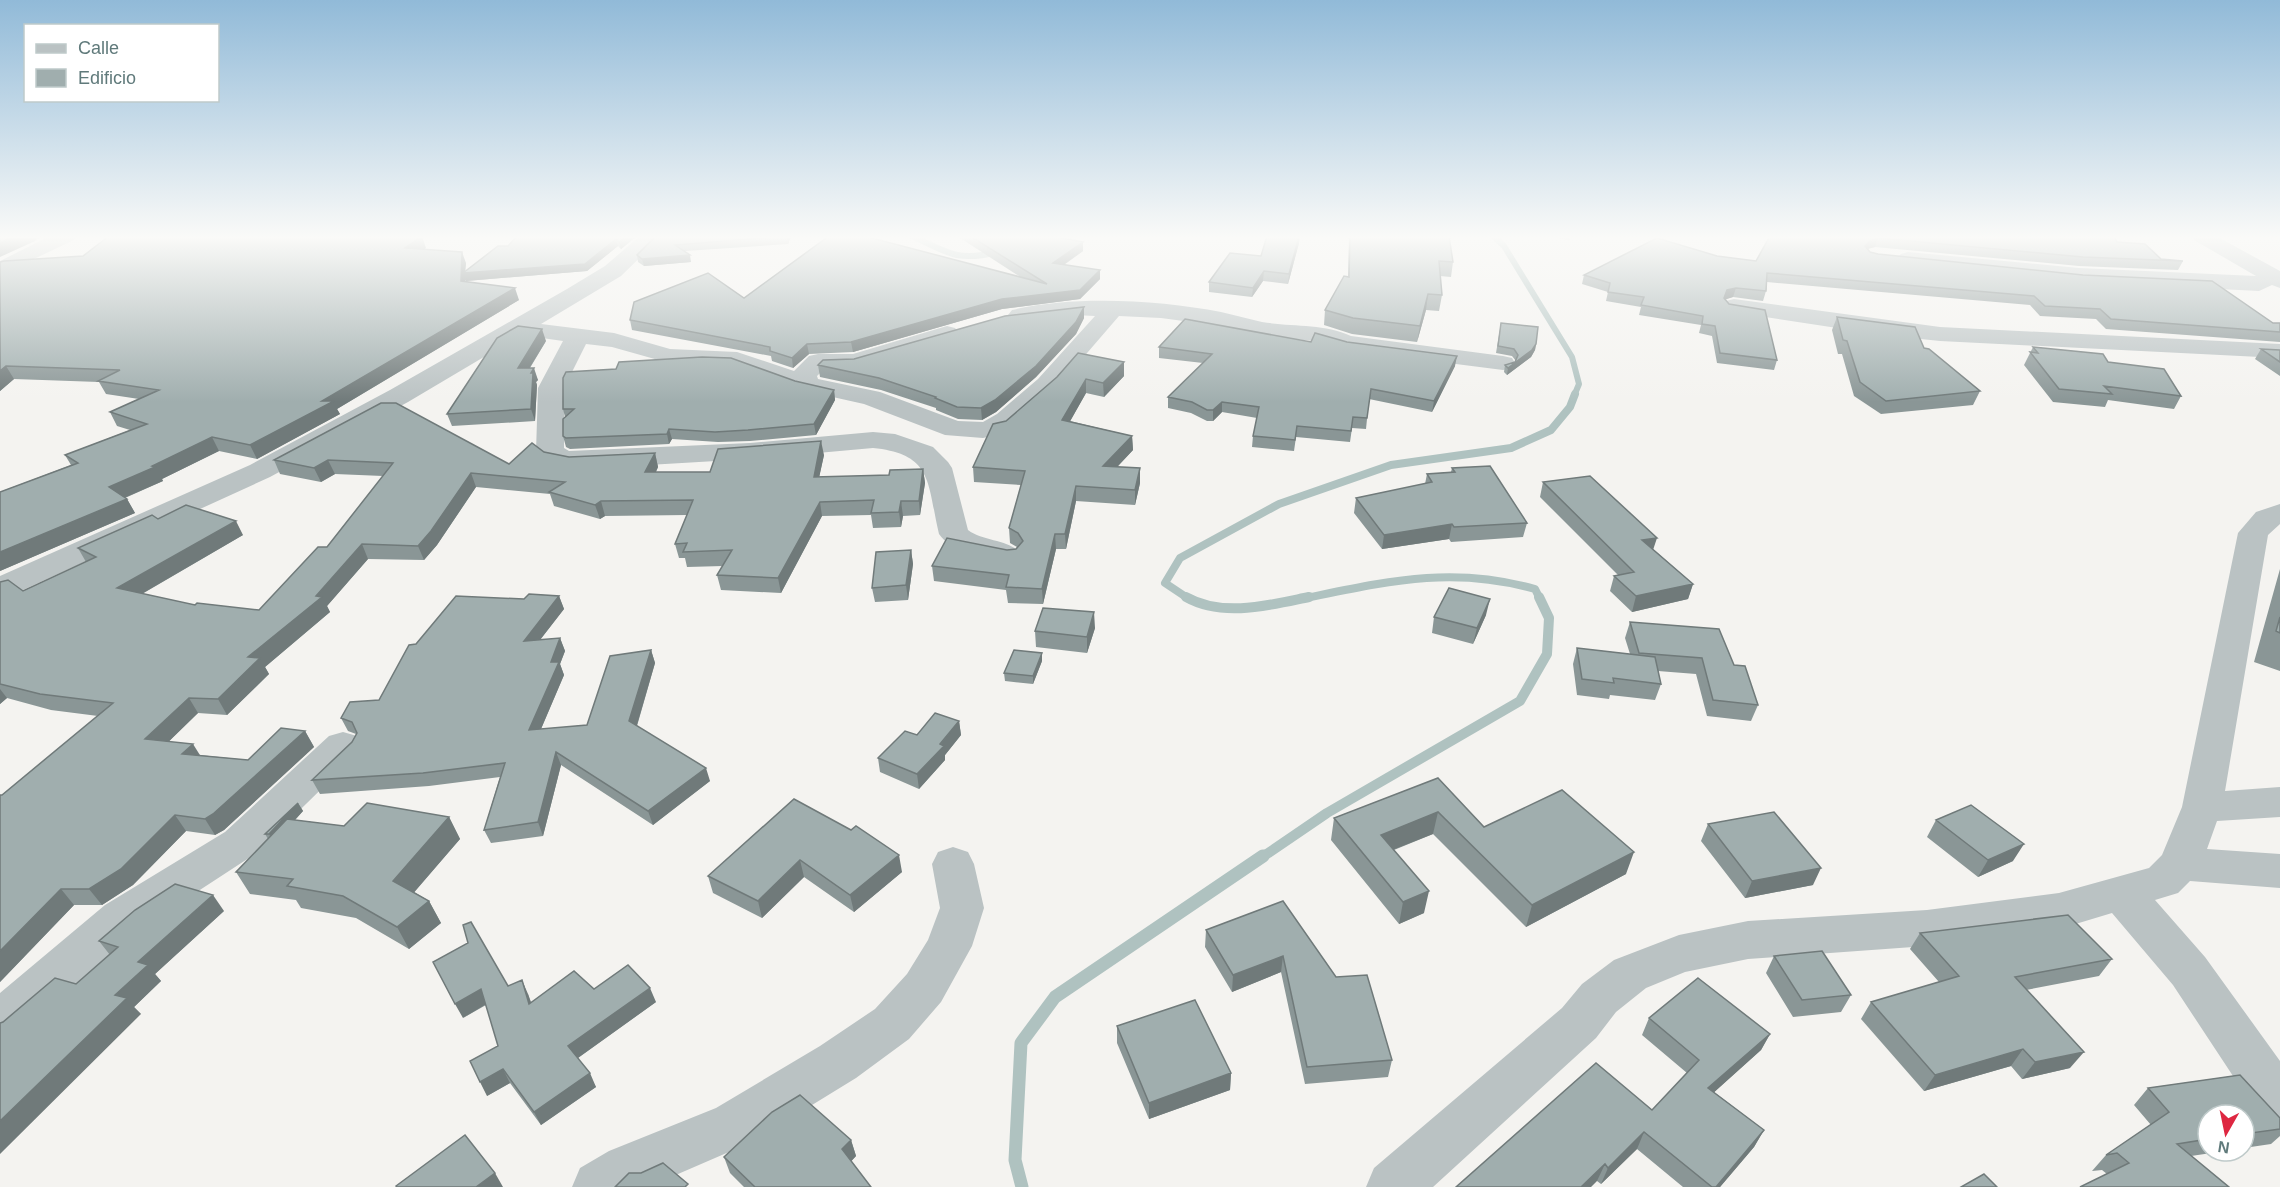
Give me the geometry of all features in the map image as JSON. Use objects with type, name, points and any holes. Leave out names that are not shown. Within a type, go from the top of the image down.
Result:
[{"type":"street","points":[[0,588],[260,471],[399,396],[579,291]]},
{"type":"street","points":[[1734,306],[1940,334],[2280,351]]},
{"type":"street","points":[[1003,318],[1074,308],[1161,311],[1221,319],[1263,329],[1329,335],[1346,343],[1503,363]]},
{"type":"street","points":[[518,328],[578,335],[633,345],[669,356],[737,359],[806,384],[870,398],[955,429],[990,429],[1006,420],[1047,384],[1114,308]]},
{"type":"street","points":[[806,384],[804,374],[818,361],[855,362],[898,347],[972,327]]},
{"type":"street","points":[[578,335],[551,388],[550,452],[562,459],[580,461],[645,458],[873,440],[895,442],[923,453],[938,468],[954,534],[965,543],[1006,555]]},
{"type":"street","points":[[1393,1187],[1579,1023],[1599,998],[1630,974],[1679,954],[1748,940],[1927,928],[2059,911],[2163,881],[2180,864],[2202,807],[2253,533],[2267,518],[2280,513]]},
{"type":"street","points":[[0,1022],[121,918],[240,843],[343,745]]},
{"type":"street","points":[[2202,807],[2280,802]]},
{"type":"street","points":[[599,1187],[628,1169],[734,1125],[838,1062],[892,1024],[924,988],[950,946],[962,908],[953,864]]},
{"type":"street","points":[[2180,864],[2280,871]]},
{"type":"street","points":[[2121,894],[2157,932],[2189,971],[2280,1103]]},
{"type":"building","points":[[0,291],[509,291],[322,401],[334,401],[250,445],[212,437],[152,466],[155,467],[109,487],[127,499],[0,552],[0,492],[78,463],[65,455],[147,424],[110,412],[159,390],[98,381],[120,370],[6,366],[0,371]]},
{"type":"building","points":[[661,291],[734,291],[744,298],[753,291],[1068,291],[1002,299],[851,342],[807,344],[792,358],[770,351],[770,347],[630,320],[634,302]]},
{"type":"building","points":[[1335,291],[1442,291],[1442,295],[1428,294],[1420,326],[1353,318],[1325,310]]},
{"type":"building","points":[[1726,291],[1724,298],[1729,304],[1765,310],[1777,360],[1720,353],[1715,326],[1702,324],[1703,316],[1641,305],[1644,297],[1608,292]]},
{"type":"building","points":[[1981,291],[2227,291],[2273,323],[2280,323],[2280,332],[2111,319],[2100,309],[2045,306],[2034,296]]},
{"type":"building","points":[[1084,307],[1076,322],[1036,366],[995,400],[981,408],[957,407],[936,397],[879,378],[818,365],[823,360],[854,359],[1005,316]]},
{"type":"building","points":[[1837,317],[1915,327],[1924,348],[1929,349],[1980,391],[1886,401],[1860,382],[1847,341],[1843,340]]},
{"type":"building","points":[[1185,319],[1311,342],[1315,333],[1347,342],[1457,356],[1434,401],[1371,389],[1367,418],[1353,417],[1351,431],[1297,426],[1295,440],[1253,436],[1259,407],[1222,402],[1213,410],[1207,410],[1192,402],[1168,397],[1212,354],[1159,347]]},
{"type":"building","points":[[1501,323],[1538,327],[1536,344],[1532,350],[1508,368],[1505,365],[1515,362],[1518,355],[1514,349],[1498,346]]},
{"type":"building","points":[[518,326],[542,329],[518,368],[534,368],[531,373],[533,373],[531,409],[447,414],[497,338]]},
{"type":"building","points":[[2033,347],[2103,354],[2108,362],[2164,369],[2181,396],[2104,386],[2112,394],[2059,389],[2030,352],[2038,353]]},
{"type":"building","points":[[2261,349],[2280,350],[2280,362]]},
{"type":"building","points":[[1078,353],[1124,362],[1103,383],[1086,379],[1062,420],[1132,436],[1103,466],[1140,468],[1135,490],[1076,486],[1065,534],[1055,534],[1042,589],[1006,587],[1009,575],[932,566],[947,538],[1007,550],[1016,549],[1023,541],[1018,533],[1009,528],[1025,471],[973,467],[993,424],[1006,421],[1057,377]]},
{"type":"building","points":[[702,357],[731,358],[795,381],[834,390],[814,424],[715,432],[669,429],[667,434],[566,438],[563,436],[563,419],[574,409],[563,409],[563,378],[566,372],[616,369],[619,362]]},
{"type":"building","points":[[381,403],[396,403],[509,464],[532,443],[544,452],[569,457],[655,453],[645,472],[710,472],[718,449],[821,441],[814,477],[889,475],[890,470],[923,469],[919,501],[901,501],[899,512],[871,513],[874,500],[820,502],[778,578],[717,575],[732,550],[683,552],[687,543],[675,544],[693,500],[601,501],[595,505],[549,492],[565,482],[471,473],[418,546],[362,544],[316,596],[322,597],[248,657],[260,658],[218,699],[189,698],[145,739],[193,744],[182,754],[248,760],[281,728],[305,731],[213,814],[205,819],[175,815],[121,869],[89,889],[61,889],[0,951],[0,795],[113,703],[40,694],[0,684],[0,582],[8,580],[23,591],[96,557],[78,548],[152,515],[158,519],[186,505],[236,521],[117,588],[195,605],[197,603],[259,610],[318,547],[327,547],[393,463],[328,460],[314,468],[274,460]]},
{"type":"building","points":[[1490,466],[1527,523],[1454,527],[1452,524],[1384,535],[1356,498],[1432,482],[1427,474],[1455,472],[1452,468]]},
{"type":"building","points":[[1590,476],[1657,538],[1642,540],[1693,584],[1636,596],[1614,576],[1634,572],[1543,482]]},
{"type":"building","points":[[911,550],[906,585],[872,588],[876,552]]},
{"type":"building","points":[[1449,588],[1490,599],[1477,628],[1434,617]]},
{"type":"building","points":[[529,594],[559,596],[524,641],[560,638],[551,662],[559,662],[529,730],[587,725],[610,656],[651,650],[629,721],[706,768],[648,811],[556,752],[538,822],[484,830],[505,763],[423,773],[312,780],[352,742],[357,733],[352,722],[341,718],[350,702],[379,700],[409,645],[416,644],[456,596],[524,599]]},
{"type":"building","points":[[1043,608],[1094,612],[1087,637],[1035,631]]},
{"type":"building","points":[[2280,617],[2280,633],[2276,631]]},
{"type":"building","points":[[1630,622],[1719,629],[1734,665],[1745,666],[1758,705],[1713,700],[1702,658],[1639,653]]},
{"type":"building","points":[[1577,648],[1655,657],[1661,684],[1613,678],[1614,683],[1582,679]]},
{"type":"building","points":[[1014,650],[1042,653],[1033,676],[1004,673]]},
{"type":"building","points":[[935,713],[959,721],[940,744],[944,746],[917,774],[878,758],[905,731],[917,735]]},
{"type":"building","points":[[1438,778],[1484,827],[1562,790],[1634,852],[1532,905],[1438,812],[1381,835],[1429,891],[1403,902],[1334,818]]},
{"type":"building","points":[[794,799],[851,830],[856,826],[899,855],[850,895],[800,860],[758,901],[708,876]]},
{"type":"building","points":[[298,803],[269,834],[265,834]]},
{"type":"building","points":[[367,803],[449,817],[393,881],[429,901],[397,927],[343,896],[287,886],[293,879],[236,872],[287,819],[344,826]]},
{"type":"building","points":[[1971,805],[2024,844],[1988,860],[1936,820]]},
{"type":"building","points":[[1774,812],[1821,868],[1752,881],[1708,824]]},
{"type":"building","points":[[175,884],[213,895],[138,962],[148,965],[115,995],[127,998],[0,1121],[0,1023],[55,978],[76,984],[118,947],[99,941],[135,910]]},
{"type":"building","points":[[1283,901],[1336,977],[1367,975],[1392,1060],[1307,1067],[1283,956],[1233,975],[1206,930]]},
{"type":"building","points":[[2068,915],[2112,959],[2015,977],[2084,1052],[2035,1062],[2023,1049],[1935,1075],[1871,1002],[1959,976],[1920,933]]},
{"type":"building","points":[[471,922],[508,986],[522,980],[529,1004],[574,971],[594,989],[628,965],[650,988],[568,1046],[590,1073],[534,1112],[503,1069],[480,1082],[470,1061],[498,1046],[481,989],[455,1004],[433,962],[468,943],[463,925]]},
{"type":"building","points":[[1822,951],[1851,995],[1802,1000],[1774,956]]},
{"type":"building","points":[[1698,978],[1770,1034],[1708,1088],[1764,1130],[1716,1187],[1712,1187],[1644,1132],[1608,1168],[1605,1164],[1581,1187],[1456,1187],[1596,1063],[1652,1110],[1699,1060],[1649,1018]]},
{"type":"building","points":[[1195,1000],[1231,1073],[1149,1103],[1117,1026]]},
{"type":"building","points":[[2240,1075],[2280,1118],[2280,1129],[2256,1132],[2256,1103],[2196,1103],[2196,1141],[2177,1144],[2196,1160],[2196,1163],[2200,1163],[2229,1187],[2080,1187],[2129,1163],[2117,1153],[2106,1155],[2169,1112],[2148,1088]]},
{"type":"building","points":[[800,1095],[851,1140],[842,1149],[871,1187],[755,1187],[724,1157],[772,1112]]},
{"type":"building","points":[[465,1135],[495,1173],[476,1187],[396,1186]]},
{"type":"building","points":[[663,1163],[688,1184],[685,1187],[615,1187],[629,1173],[641,1173]]},
{"type":"building","points":[[1984,1174],[1997,1187],[1961,1187]]},
{"type":"waterway","points":[[1532,291],[1572,357],[1579,384],[1574,396]]},
{"type":"waterway","points":[[1186,597],[1165,583],[1180,558],[1279,504],[1391,465],[1511,448],[1551,430],[1570,407],[1575,394]]},
{"type":"waterway","points":[[1301,599],[1390,582],[1446,577],[1504,582],[1535,589],[1539,597]]},
{"type":"waterway","points":[[1186,597],[1215,607],[1231,608],[1263,606],[1309,597]]},
{"type":"waterway","points":[[1261,858],[1327,813],[1520,701],[1547,654],[1549,618],[1539,597]]},
{"type":"waterway","points":[[1022,1187],[1015,1160],[1021,1043],[1055,997],[1263,856]]}]
